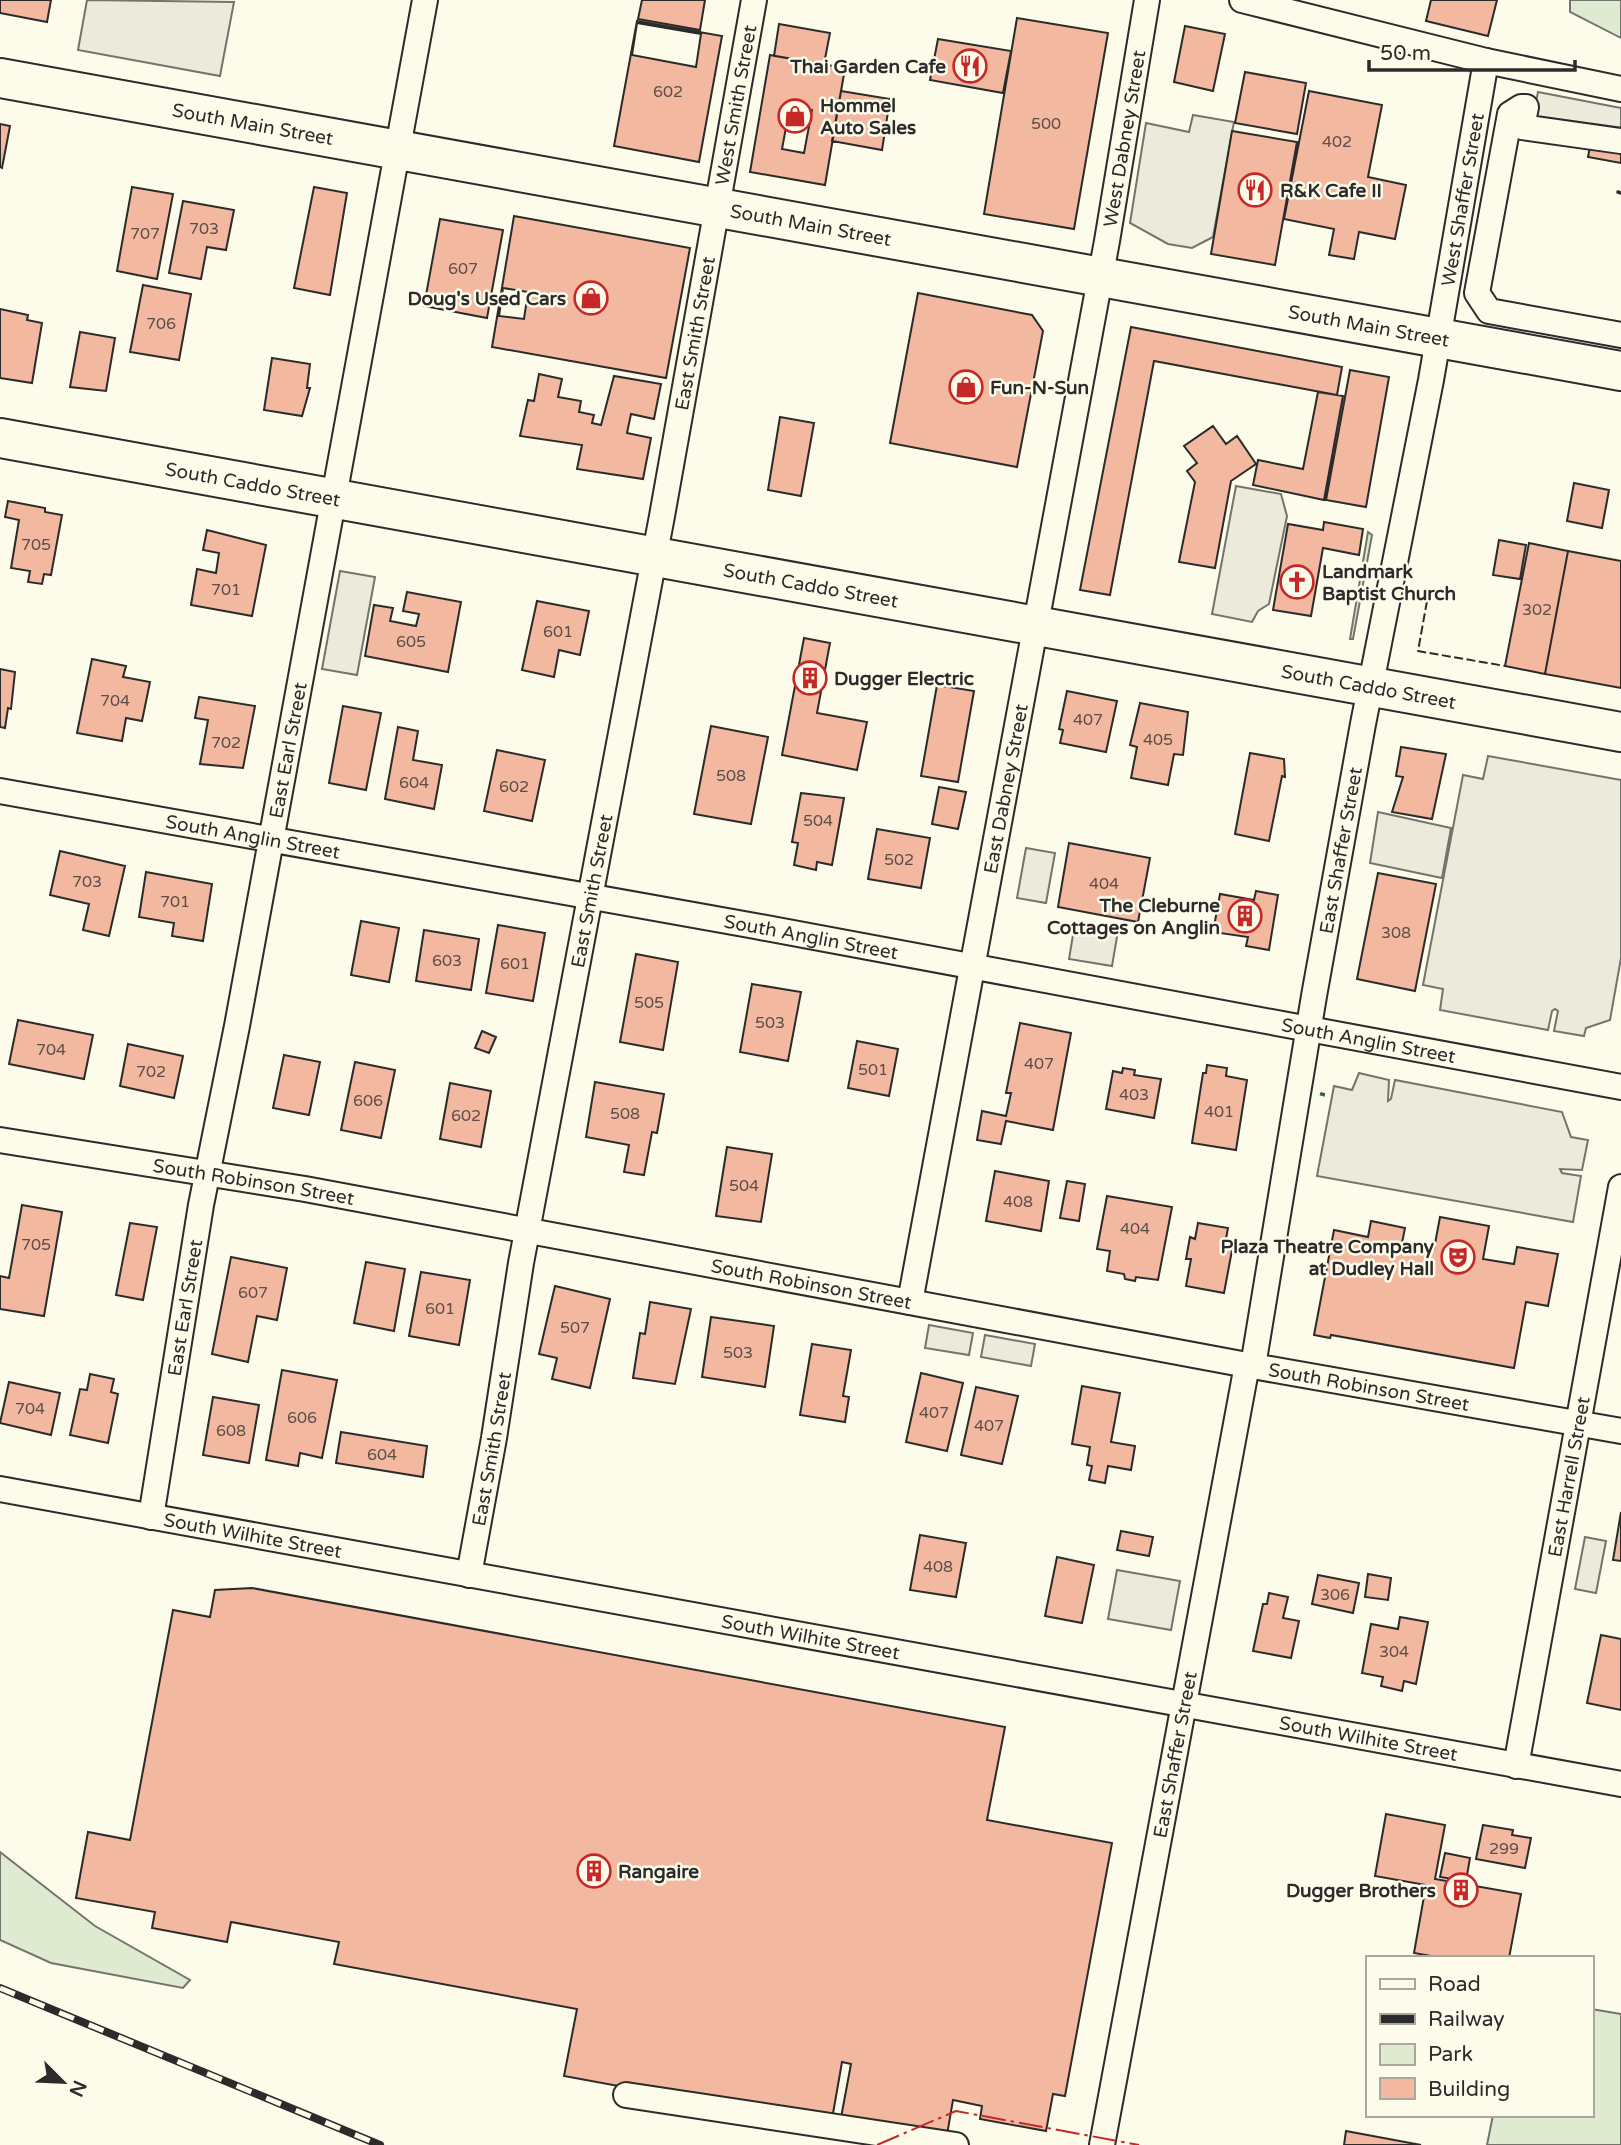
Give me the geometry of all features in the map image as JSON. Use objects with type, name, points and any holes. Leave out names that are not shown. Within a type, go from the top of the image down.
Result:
[{"type":"main road","name":"South Main Street","points":[[0,78],[1621,371]]},
{"type":"main road","name":"South Caddo Street","points":[[0,438],[1621,732]]},
{"type":"street","name":"East Earl Street","points":[[151,1517],[207,1172],[271,841],[425,0]]},
{"type":"street","name":"West Smith Street","points":[[718,207],[754,0]]},
{"type":"street","name":"West Dabney Street","points":[[1101,276],[1147,0]]},
{"type":"street","points":[[1242,0],[1486,61],[1621,89]]},
{"type":"street","name":"West Shaffer Street","points":[[1438,337],[1486,61]]},
{"type":"street","points":[[1621,141],[1522,127],[1526,107],[1510,114],[1477,293],[1489,311],[1621,335]]},
{"type":"street","name":"East Smith Street","points":[[469,1575],[527,1232],[718,207]]},
{"type":"street","name":"East Dabney Street","points":[[910,1302],[1101,276]]},
{"type":"street","name":"East Shaffer Street","points":[[1102,2145],[1183,1705],[1250,1366],[1370,687],[1438,337]]},
{"type":"street","name":"South Anglin Street","points":[[0,791],[1310,1028],[1621,1087]]},
{"type":"street","name":"South Robinson Street","points":[[0,1140],[207,1172],[1250,1366],[1621,1431]]},
{"type":"street","name":"East Harrell Street","points":[[1516,1766],[1621,1187]]},
{"type":"street","name":"South Wilhite Street","points":[[0,1489],[1621,1784]]},
{"type":"street","points":[[626,2095],[956,2145]]},
{"type":"green space","points":[[1570,0],[1621,0],[1621,38],[1570,12]]},
{"type":"green space","points":[[1368,532],[1372,535],[1353,639],[1350,639]]},
{"type":"green space","points":[[0,1852],[95,1926],[190,1980],[183,1988],[51,1963],[0,1940]]},
{"type":"green space","points":[[1593,2009],[1621,2014],[1621,2145],[1487,2145],[1493,2117],[1593,2117]]},
{"type":"shaded area","points":[[87,0],[234,2],[220,76],[78,50]]},
{"type":"shaded area","points":[[1538,92],[1621,108],[1621,133],[1533,116]]},
{"type":"shaded area","points":[[1193,115],[1234,122],[1213,237],[1192,248],[1168,244],[1130,223],[1146,123],[1189,132]]},
{"type":"shaded area","points":[[1236,486],[1281,494],[1287,516],[1269,604],[1258,611],[1252,622],[1212,614]]},
{"type":"shaded area","points":[[340,571],[375,577],[357,675],[322,669]]},
{"type":"shaded area","points":[[1488,756],[1621,780],[1621,958],[1610,1020],[1586,1028],[1584,1036],[1554,1031],[1558,1011],[1555,1009],[1552,1011],[1548,1030],[1440,1010],[1443,989],[1423,985],[1463,775],[1483,779]]},
{"type":"shaded area","points":[[1378,812],[1451,828],[1442,878],[1370,863]]},
{"type":"shaded area","points":[[1026,848],[1055,853],[1046,903],[1017,898]]},
{"type":"shaded area","points":[[1075,923],[1118,931],[1112,966],[1069,959]]},
{"type":"shaded area","points":[[1359,1073],[1389,1080],[1388,1101],[1391,1099],[1395,1080],[1562,1112],[1571,1137],[1588,1140],[1582,1170],[1560,1169],[1562,1173],[1581,1176],[1573,1222],[1317,1176],[1334,1086],[1352,1090]]},
{"type":"shaded area","points":[[929,1325],[973,1333],[969,1355],[925,1348]]},
{"type":"shaded area","points":[[985,1335],[1035,1344],[1031,1366],[981,1357]]},
{"type":"shaded area","points":[[1585,1537],[1606,1541],[1596,1593],[1575,1589]]},
{"type":"shaded area","points":[[1117,1570],[1180,1581],[1171,1630],[1108,1619]]},
{"type":"building","points":[[0,0],[51,0],[47,22],[0,13]]},
{"type":"building","points":[[642,0],[705,0],[700,30],[638,19]]},
{"type":"building","points":[[1431,0],[1497,0],[1488,36],[1426,21]]},
{"type":"building","points":[[1017,18],[1108,33],[1074,229],[984,214]]},
{"type":"building","points":[[637,21],[722,36],[699,162],[614,146]]},
{"type":"building","points":[[637,23],[701,34],[696,67],[632,55]]},
{"type":"building","points":[[779,24],[830,33],[824,64],[774,56]]},
{"type":"building","points":[[1185,26],[1225,34],[1213,91],[1174,82]]},
{"type":"building","name":"Thai Garden Cafe","points":[[938,39],[1011,51],[1003,93],[930,80]]},
{"type":"building","points":[[770,55],[845,68],[825,185],[750,172]],"holes":[[[790,106],[812,110],[804,153],[782,149]]]},
{"type":"building","points":[[1245,72],[1306,83],[1297,134],[1235,123]]},
{"type":"building","points":[[841,91],[890,99],[882,150],[832,141]]},
{"type":"building","points":[[1309,91],[1382,105],[1368,177],[1406,185],[1395,239],[1359,232],[1354,259],[1329,255],[1334,229],[1284,219]]},
{"type":"building","points":[[0,124],[10,126],[2,168],[0,167]]},
{"type":"building","name":"R&K Cafe II","points":[[1232,131],[1297,142],[1275,265],[1211,254]]},
{"type":"building","points":[[1592,136],[1621,141],[1621,163],[1588,157]]},
{"type":"building","points":[[132,187],[173,194],[157,279],[117,271]]},
{"type":"building","points":[[314,187],[347,193],[330,295],[294,288]]},
{"type":"building","points":[[183,201],[234,210],[226,250],[207,247],[201,279],[169,273]]},
{"type":"building","name":"Doug's Used Cars","points":[[514,216],[690,248],[666,378],[492,347]]},
{"type":"building","points":[[440,219],[503,230],[487,318],[424,306]]},
{"type":"building","points":[[143,285],[191,294],[179,360],[130,352]]},
{"type":"building","points":[[503,288],[528,292],[524,319],[499,316]]},
{"type":"building","name":"Fun-N-Sun","points":[[918,293],[1032,315],[1043,331],[1017,467],[890,443]]},
{"type":"building","points":[[0,309],[28,315],[27,320],[42,323],[32,383],[0,378]]},
{"type":"building","points":[[1131,327],[1342,367],[1337,395],[1154,361],[1110,595],[1080,590]]},
{"type":"building","points":[[80,332],[115,338],[106,391],[70,387]]},
{"type":"building","points":[[272,358],[310,364],[307,388],[310,388],[302,416],[264,410]]},
{"type":"building","points":[[1350,370],[1389,377],[1366,507],[1326,500]]},
{"type":"building","points":[[539,374],[562,379],[558,397],[581,401],[579,412],[594,415],[592,423],[601,425],[614,376],[661,384],[654,419],[631,414],[627,433],[651,438],[643,479],[577,469],[582,445],[520,436],[528,400],[534,401]]},
{"type":"building","points":[[1318,392],[1343,396],[1324,500],[1253,485],[1258,460],[1303,469]]},
{"type":"building","points":[[780,417],[814,423],[801,496],[768,490]]},
{"type":"building","points":[[1213,426],[1226,444],[1237,436],[1256,464],[1231,481],[1215,568],[1179,562],[1195,482],[1187,471],[1197,463],[1184,446]]},
{"type":"building","points":[[1574,483],[1609,490],[1602,528],[1567,521]]},
{"type":"building","points":[[8,501],[45,508],[45,512],[62,515],[51,575],[44,574],[42,584],[28,582],[30,571],[11,568],[19,520],[5,517]]},
{"type":"building","name":"Landmark Baptist Church","points":[[1324,522],[1363,529],[1359,555],[1323,548],[1311,616],[1273,610],[1288,524],[1323,530]]},
{"type":"building","points":[[207,530],[266,545],[252,616],[191,605],[197,569],[216,573],[219,553],[203,550]]},
{"type":"building","points":[[1499,540],[1526,545],[1520,579],[1493,575]]},
{"type":"building","points":[[1529,543],[1568,551],[1545,674],[1505,666]]},
{"type":"building","points":[[1568,551],[1621,561],[1621,688],[1545,674]]},
{"type":"building","points":[[407,592],[461,602],[448,672],[365,656],[374,605],[393,608],[390,621],[416,626],[419,614],[403,611]]},
{"type":"building","points":[[537,601],[589,611],[580,655],[559,650],[554,677],[522,670]]},
{"type":"building","name":"Dugger Electric","points":[[804,638],[830,643],[817,713],[867,722],[857,770],[782,755]]},
{"type":"building","points":[[92,659],[126,666],[123,677],[150,682],[142,721],[126,718],[122,741],[77,733]]},
{"type":"building","points":[[0,669],[15,672],[11,709],[8,708],[5,728],[0,727]]},
{"type":"building","points":[[937,685],[974,691],[958,782],[921,776]]},
{"type":"building","points":[[1067,691],[1117,701],[1106,752],[1060,743],[1063,730],[1059,729]]},
{"type":"building","points":[[199,697],[255,706],[243,768],[200,764],[208,720],[195,718]]},
{"type":"building","points":[[1140,703],[1188,712],[1183,755],[1174,754],[1168,785],[1131,778],[1137,747],[1130,745]]},
{"type":"building","points":[[343,706],[381,713],[366,790],[329,783]]},
{"type":"building","points":[[711,726],[768,737],[751,824],[694,814]]},
{"type":"building","points":[[398,727],[418,731],[413,760],[442,765],[434,809],[385,799]]},
{"type":"building","points":[[1401,747],[1446,754],[1432,819],[1392,812],[1403,777],[1396,776]]},
{"type":"building","points":[[497,750],[545,760],[532,821],[484,811]]},
{"type":"building","points":[[1250,753],[1284,759],[1285,777],[1282,776],[1269,841],[1235,834]]},
{"type":"building","points":[[939,787],[966,792],[958,829],[932,824]]},
{"type":"building","points":[[801,793],[844,798],[832,865],[817,862],[816,870],[794,865],[798,843],[792,842]]},
{"type":"building","points":[[877,829],[930,838],[921,888],[868,879]]},
{"type":"building","points":[[1069,843],[1150,858],[1138,922],[1058,907]]},
{"type":"building","points":[[60,851],[125,866],[109,936],[83,930],[89,904],[50,895]]},
{"type":"building","points":[[146,872],[212,884],[203,941],[172,936],[174,923],[139,917]]},
{"type":"building","points":[[1378,873],[1436,884],[1415,991],[1357,979]]},
{"type":"building","name":"The Cleburne Cottages on Anglin","points":[[1256,891],[1278,895],[1269,950],[1246,946],[1248,937],[1213,932],[1220,894],[1254,900]]},
{"type":"building","points":[[361,921],[399,928],[389,982],[351,975]]},
{"type":"building","points":[[498,925],[545,933],[533,1001],[486,993]]},
{"type":"building","points":[[424,930],[479,939],[471,990],[416,981]]},
{"type":"building","points":[[636,954],[678,962],[663,1050],[620,1042]]},
{"type":"building","points":[[752,984],[801,992],[788,1061],[740,1052]]},
{"type":"building","points":[[18,1020],[93,1035],[84,1079],[9,1064]]},
{"type":"building","points":[[1020,1023],[1071,1033],[1053,1130],[1006,1121],[1001,1144],[977,1140],[982,1111],[1006,1116],[1011,1093],[1006,1093]]},
{"type":"building","points":[[482,1031],[496,1037],[489,1053],[475,1048]]},
{"type":"building","points":[[857,1041],[898,1049],[889,1096],[848,1088]]},
{"type":"building","points":[[128,1044],[183,1056],[174,1098],[120,1086]]},
{"type":"building","points":[[284,1055],[320,1062],[309,1115],[273,1108]]},
{"type":"building","points":[[355,1062],[395,1070],[381,1138],[341,1130]]},
{"type":"building","points":[[1207,1065],[1227,1068],[1226,1076],[1247,1080],[1236,1150],[1192,1143],[1203,1073],[1206,1073]]},
{"type":"building","points":[[1123,1068],[1135,1070],[1134,1075],[1161,1079],[1154,1118],[1106,1109],[1113,1071],[1122,1073]]},
{"type":"building","points":[[595,1082],[664,1094],[657,1133],[652,1132],[644,1175],[624,1172],[629,1145],[586,1137]]},
{"type":"building","points":[[450,1083],[491,1091],[481,1147],[440,1139]]},
{"type":"building","points":[[727,1147],[772,1154],[761,1222],[716,1216]]},
{"type":"building","points":[[995,1171],[1049,1181],[1041,1231],[986,1221]]},
{"type":"building","points":[[1067,1181],[1085,1184],[1079,1221],[1060,1218]]},
{"type":"building","points":[[1107,1196],[1172,1207],[1158,1280],[1136,1277],[1135,1281],[1125,1279],[1124,1274],[1107,1271],[1110,1251],[1097,1249]]},
{"type":"building","points":[[22,1205],[62,1212],[44,1316],[0,1309],[0,1276],[9,1278]]},
{"type":"building","points":[[1440,1217],[1489,1226],[1483,1259],[1514,1264],[1517,1247],[1558,1254],[1548,1306],[1526,1302],[1514,1368],[1331,1335],[1330,1338],[1314,1335],[1334,1230],[1368,1237],[1371,1221],[1405,1228],[1402,1243],[1434,1249]]},
{"type":"building","points":[[130,1223],[157,1227],[143,1300],[116,1295]]},
{"type":"building","points":[[1198,1223],[1228,1228],[1225,1244],[1233,1245],[1224,1293],[1186,1286],[1191,1259],[1186,1259],[1190,1237],[1195,1239]]},
{"type":"building","points":[[231,1257],[287,1268],[277,1320],[257,1316],[248,1362],[212,1354]]},
{"type":"building","points":[[366,1262],[405,1269],[394,1331],[354,1323]]},
{"type":"building","points":[[421,1272],[470,1280],[459,1345],[409,1336]]},
{"type":"building","points":[[555,1286],[610,1299],[590,1388],[552,1379],[557,1358],[539,1354]]},
{"type":"building","points":[[650,1302],[691,1309],[675,1384],[633,1378],[640,1333],[645,1334]]},
{"type":"building","points":[[711,1317],[774,1326],[765,1387],[702,1377]]},
{"type":"building","points":[[812,1344],[851,1350],[843,1396],[849,1397],[845,1422],[800,1415]]},
{"type":"building","points":[[282,1370],[337,1380],[322,1458],[300,1453],[298,1466],[266,1460]]},
{"type":"building","points":[[921,1373],[963,1383],[947,1451],[906,1442]]},
{"type":"building","points":[[90,1374],[114,1379],[111,1392],[118,1394],[108,1443],[70,1435],[80,1389],[87,1390]]},
{"type":"building","points":[[9,1382],[60,1393],[51,1435],[0,1423]]},
{"type":"building","points":[[1082,1386],[1120,1393],[1111,1442],[1135,1446],[1131,1470],[1108,1466],[1105,1483],[1089,1480],[1092,1466],[1087,1465],[1090,1447],[1072,1444]]},
{"type":"building","points":[[976,1387],[1018,1396],[1002,1464],[961,1455]]},
{"type":"building","points":[[213,1397],[259,1405],[249,1463],[203,1455]]},
{"type":"building","points":[[341,1432],[427,1446],[423,1477],[336,1463]]},
{"type":"building","points":[[1621,1512],[1621,1561],[1613,1560]]},
{"type":"building","points":[[1121,1531],[1153,1537],[1149,1556],[1117,1550]]},
{"type":"building","points":[[920,1535],[966,1543],[956,1597],[910,1590]]},
{"type":"building","points":[[1057,1557],[1094,1565],[1082,1623],[1045,1616]]},
{"type":"building","points":[[1368,1574],[1391,1578],[1388,1600],[1365,1597]]},
{"type":"building","points":[[1318,1575],[1359,1583],[1353,1613],[1312,1604]]},
{"type":"building","name":"Rangaire","points":[[252,1588],[1005,1727],[987,1820],[1112,1843],[1065,2096],[1053,2094],[1046,2131],[980,2119],[982,2106],[953,2100],[947,2135],[840,2123],[851,2064],[842,2062],[831,2125],[564,2076],[577,2009],[334,1964],[339,1942],[231,1922],[227,1942],[152,1928],[155,1912],[76,1898],[88,1832],[130,1840],[173,1610],[210,1617],[215,1590]]},
{"type":"building","points":[[1269,1593],[1288,1597],[1283,1618],[1299,1621],[1291,1658],[1253,1651],[1263,1604],[1267,1604]]},
{"type":"building","points":[[1400,1617],[1428,1622],[1416,1684],[1404,1681],[1402,1691],[1381,1686],[1383,1677],[1362,1673],[1371,1624],[1398,1629]]},
{"type":"building","points":[[1601,1635],[1621,1639],[1621,1710],[1587,1703]]},
{"type":"building","name":"Dugger Brothers","points":[[1386,1814],[1445,1825],[1435,1879],[1521,1894],[1509,1956],[1431,1956],[1414,1953],[1426,1885],[1375,1876]]},
{"type":"building","points":[[1483,1825],[1513,1830],[1512,1835],[1531,1838],[1525,1868],[1476,1859]]},
{"type":"building","points":[[1445,1853],[1470,1858],[1466,1881],[1440,1877]]},
{"type":"building","points":[[1346,2131],[1421,2145],[1344,2145]]},
{"type":"railway","points":[[0,1988],[380,2145]]},
{"type":"hedge","points":[[1322,1096],[1324,1089]]},
{"type":"fence","points":[[1427,601],[1418,651],[1505,666]]},
{"type":"power","points":[[877,2145],[956,2111],[1139,2145]]},
{"type":"place","name":"Thai Garden Cafe","points":[[970,66]]},
{"type":"place","name":"Hommel Auto Sales","points":[[795,116]]},
{"type":"place","name":"R&K Cafe II","points":[[1255,190]]},
{"type":"place","name":"Doug's Used Cars","points":[[591,298]]},
{"type":"place","name":"Fun-N-Sun","points":[[966,387]]},
{"type":"place","name":"Landmark Baptist Church","points":[[1297,582]]},
{"type":"place","name":"Dugger Electric","points":[[810,678]]},
{"type":"place","name":"The Cleburne Cottages on Anglin","points":[[1245,916]]},
{"type":"place","name":"Plaza Theatre Company at Dudley Hall","points":[[1458,1257]]},
{"type":"place","name":"Rangaire","points":[[594,1871]]},
{"type":"place","name":"Dugger Brothers","points":[[1461,1890]]}]
